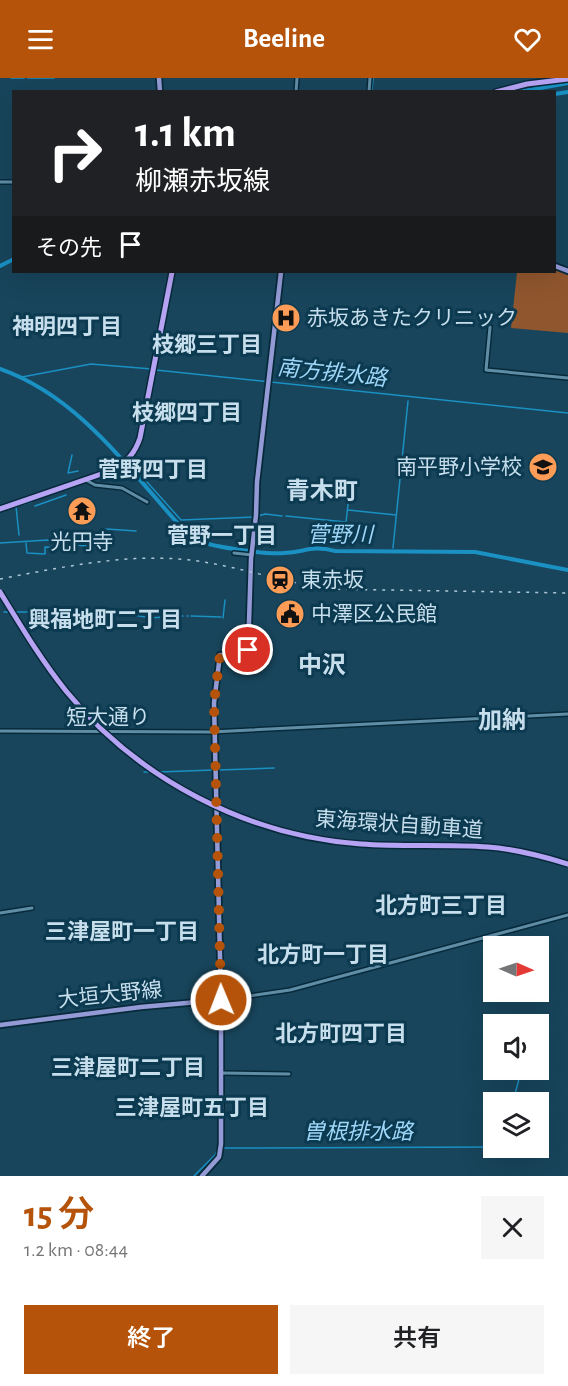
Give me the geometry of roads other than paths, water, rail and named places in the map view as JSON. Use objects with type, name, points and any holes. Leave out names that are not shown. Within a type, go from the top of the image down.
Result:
[{"type":"highway","points":[[504,90],[568,78]]},
{"type":"highway","points":[[0,509],[86,480],[124,463],[134,453],[139,440],[172,273]]},
{"type":"highway","name":"東海環状自動車道","points":[[0,592],[53,674],[97,724],[148,768],[206,802],[253,822],[308,837],[358,844],[490,847],[532,854],[568,864]]},
{"type":"main road","points":[[202,1176],[214,1164],[221,1150],[221,1000],[215,731],[218,657],[223,654],[244,656],[248,654],[257,482],[281,273]]},
{"type":"main road","name":"大垣大野線","points":[[0,1025],[141,1007],[221,1000]]},
{"type":"street","points":[[490,327],[486,370],[568,378]]},
{"type":"street","points":[[86,480],[95,485],[122,488],[147,502]]},
{"type":"street","points":[[234,553],[252,552]]},
{"type":"street","name":"短大通り","points":[[0,731],[215,731],[568,714]]},
{"type":"street","points":[[0,913],[32,908]]},
{"type":"street","points":[[221,1000],[290,990],[568,915]]},
{"type":"street","points":[[221,1073],[289,1074]]},
{"type":"waterway","points":[[11,78],[24,78]]},
{"type":"waterway","points":[[28,78],[54,78]]},
{"type":"waterway","points":[[372,90],[373,78]]},
{"type":"waterway","points":[[530,90],[568,83]]},
{"type":"waterway","points":[[556,94],[568,92]]},
{"type":"waterway","points":[[0,266],[12,260]]},
{"type":"waterway","name":"南方排水路","points":[[22,377],[91,364],[152,369]]},
{"type":"waterway","name":"菅野川","points":[[0,369],[30,382],[57,399],[82,419],[127,465],[191,538],[198,541],[264,553],[308,549],[475,552],[568,570]]},
{"type":"waterway","name":"南方排水路","points":[[156,370],[568,413]]},
{"type":"waterway","points":[[393,548],[408,401]]},
{"type":"waterway","points":[[72,455],[68,473],[78,471]]},
{"type":"waterway","points":[[136,476],[139,473],[181,520],[255,517],[265,514],[282,516]]},
{"type":"waterway","points":[[286,516],[346,522],[350,488]]},
{"type":"waterway","points":[[35,506],[66,495]]},
{"type":"waterway","points":[[11,508],[31,502]]},
{"type":"waterway","points":[[16,506],[19,535]]},
{"type":"waterway","points":[[348,510],[396,515]]},
{"type":"waterway","points":[[101,536],[104,536],[105,529]]},
{"type":"waterway","points":[[107,529],[136,531]]},
{"type":"waterway","points":[[0,543],[48,540],[52,543],[99,547],[101,537]]},
{"type":"waterway","points":[[26,543],[27,553],[45,554],[45,547],[72,549]]},
{"type":"waterway","points":[[223,618],[225,600]]},
{"type":"waterway","points":[[4,612],[11,612]]},
{"type":"waterway","points":[[16,612],[72,612]]},
{"type":"waterway","points":[[76,612],[112,612],[146,617]]},
{"type":"waterway","points":[[149,618],[183,616]]},
{"type":"waterway","points":[[191,616],[221,617]]},
{"type":"waterway","points":[[218,770],[274,768]]},
{"type":"waterway","points":[[158,772],[213,770]]},
{"type":"waterway","points":[[144,772],[150,772]]},
{"type":"waterway","name":"曽根排水路","points":[[516,1092],[519,1080]]},
{"type":"waterway","name":"曽根排水路","points":[[223,1148],[483,1147]]},
{"type":"waterway","name":"曽根排水路","points":[[194,1176],[215,1155],[218,1148]]},
{"type":"railway","points":[[0,579],[95,562],[166,558],[208,563],[329,589],[568,593]]},
{"type":"place","name":"赤坂あきたクリニック","points":[[286,318]]},
{"type":"place","name":"南平野小学校","points":[[543,467]]},
{"type":"place","name":"光円寺","points":[[82,511]]},
{"type":"place","name":"東赤坂","points":[[280,580]]},
{"type":"place","name":"中澤区公民館","points":[[290,614]]},
{"type":"district","name":"神明四丁目","points":[[67,327]]},
{"type":"district","name":"枝郷三丁目","points":[[207,345]]},
{"type":"district","name":"枝郷四丁目","points":[[187,413]]},
{"type":"district","name":"菅野四丁目","points":[[153,470]]},
{"type":"district","name":"青木町","points":[[322,492]]},
{"type":"district","name":"菅野一丁目","points":[[222,536]]},
{"type":"district","name":"興福地町二丁目","points":[[105,620]]},
{"type":"district","name":"中沢","points":[[322,666]]},
{"type":"district","name":"加納","points":[[502,721]]},
{"type":"district","name":"北方町三丁目","points":[[441,906]]},
{"type":"district","name":"三津屋町一丁目","points":[[122,932]]},
{"type":"district","name":"北方町一丁目","points":[[323,955]]},
{"type":"district","name":"北方町四丁目","points":[[341,1034]]},
{"type":"district","name":"三津屋町二丁目","points":[[128,1068]]},
{"type":"district","name":"三津屋町五丁目","points":[[192,1108]]}]
